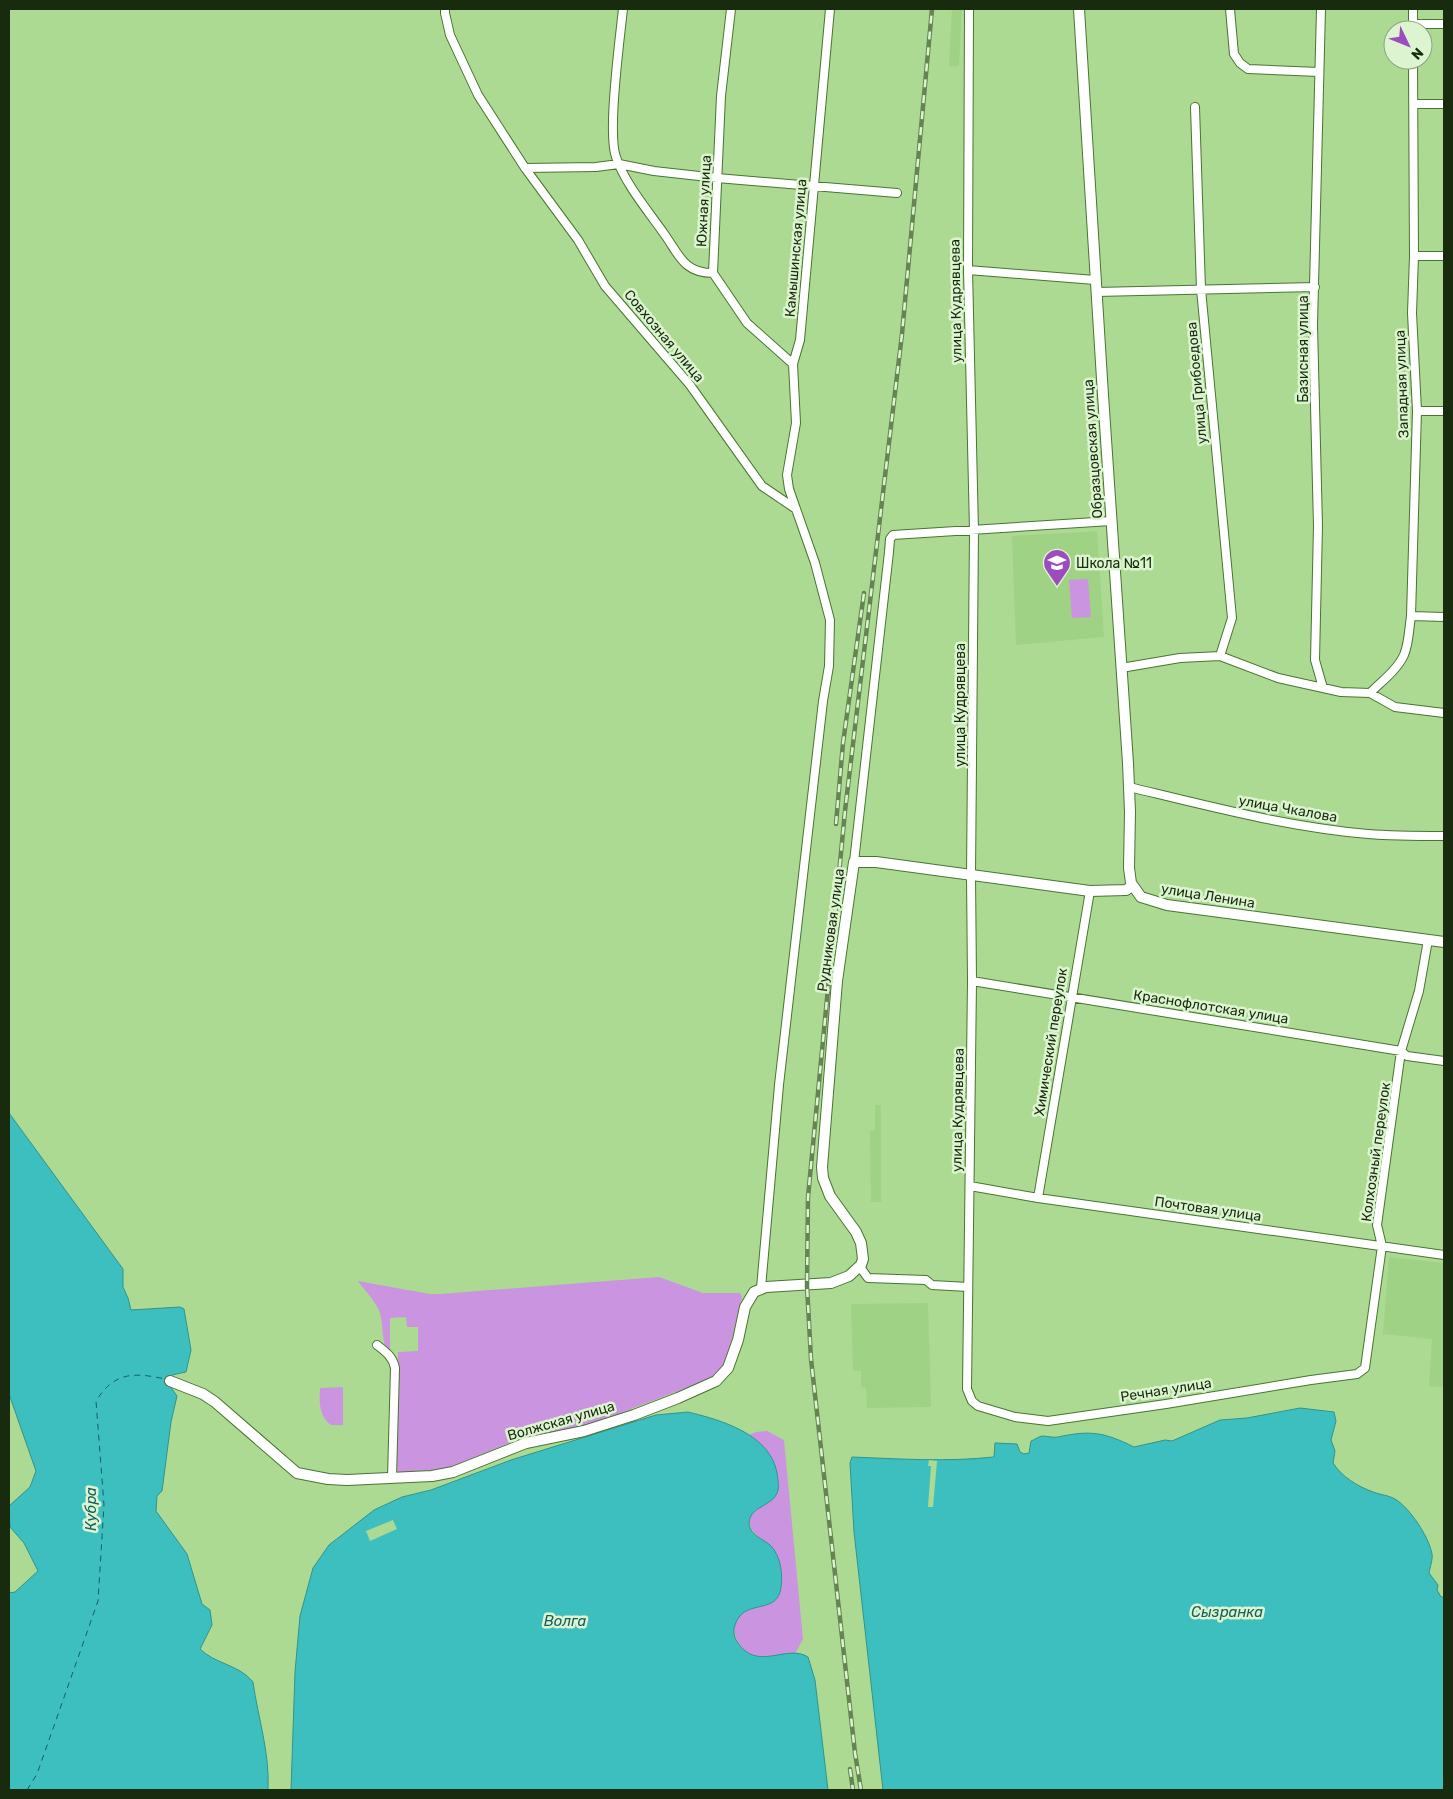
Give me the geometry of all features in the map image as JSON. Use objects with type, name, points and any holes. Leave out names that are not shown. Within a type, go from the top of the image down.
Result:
[{"type":"street","name":"Совхозная улица","points":[[445,9],[450,35],[458,56],[478,95],[525,168],[578,240],[605,286],[690,385],[762,486],[796,509]]},
{"type":"street","points":[[622,9],[613,105],[613,138],[619,164],[676,253],[699,273],[713,272],[748,322],[793,364]]},
{"type":"street","name":"Южная улица","points":[[713,272],[721,96],[730,9]]},
{"type":"street","name":"Камышинская улица","points":[[761,1288],[779,1084],[823,700],[830,659],[830,620],[816,563],[789,488],[787,475],[796,423],[793,364],[800,340],[830,9]]},
{"type":"street","name":"улица Кудрявцева","points":[[969,9],[968,270],[974,531],[972,981],[967,1389],[972,1401]]},
{"type":"street","name":"Образцовская улица","points":[[1079,9],[1129,787],[1129,868],[1132,886]]},
{"type":"street","points":[[1230,9],[1234,54],[1240,63],[1248,69],[1319,72]]},
{"type":"street","name":"Базисная улица","points":[[1320,9],[1313,325],[1318,526],[1316,660],[1323,688]]},
{"type":"street","name":"Западная улица","points":[[1370,693],[1398,665],[1404,655],[1411,616],[1417,411],[1412,313],[1414,256],[1413,70]]},
{"type":"street","points":[[1413,104],[1444,104]]},
{"type":"street","name":"улица Грибоедова","points":[[1195,106],[1201,289],[1232,618],[1220,656]]},
{"type":"street","points":[[525,168],[596,167],[619,164],[654,171],[717,178],[897,193]]},
{"type":"street","points":[[1414,256],[1444,256]]},
{"type":"street","points":[[968,270],[1095,280]]},
{"type":"street","points":[[1096,292],[1315,287]]},
{"type":"street","points":[[1417,411],[1444,411]]},
{"type":"street","points":[[974,531],[1112,521]]},
{"type":"street","name":"Рудниковая улица","points":[[860,1267],[863,1259],[861,1243],[856,1232],[830,1196],[823,1178],[822,1167],[837,981],[854,862],[890,539],[893,535],[898,534],[974,531]]},
{"type":"street","points":[[1411,616],[1444,617]]},
{"type":"street","points":[[1121,668],[1180,658],[1220,656],[1278,678],[1342,692],[1370,693],[1395,707],[1444,713]]},
{"type":"street","name":"улица Чкалова","points":[[1129,787],[1233,812],[1334,830],[1369,834],[1444,836]]},
{"type":"street","points":[[854,862],[876,862],[1090,891],[1126,890],[1132,886]]},
{"type":"street","name":"улица Ленина","points":[[1132,886],[1141,896],[1168,905],[1444,942]]},
{"type":"street","name":"Химический переулок","points":[[1038,1198],[1090,891]]},
{"type":"street","name":"Колхозный переулок","points":[[1365,1368],[1382,1246],[1377,1225],[1401,1051],[1419,991],[1428,940]]},
{"type":"street","name":"Краснофлотская улица","points":[[972,981],[1401,1051],[1407,1056],[1444,1061]]},
{"type":"street","name":"Почтовая улица","points":[[970,1186],[1038,1198],[1444,1255]]},
{"type":"street","points":[[761,1288],[831,1283],[841,1280],[860,1267],[868,1278],[926,1280],[932,1285],[968,1287]]},
{"type":"street","name":"Волжская улица","points":[[170,1381],[204,1394],[297,1473],[328,1480],[432,1476],[453,1472],[526,1443],[584,1431],[634,1415],[716,1381],[728,1368],[736,1346],[745,1307],[754,1292],[761,1288]]},
{"type":"street","points":[[377,1345],[394,1361],[395,1368],[392,1477]]},
{"type":"street","name":"Речная улица","points":[[972,1401],[978,1406],[1015,1417],[1048,1421],[1357,1374],[1365,1368]]},
{"type":"shaded area","points":[[952,9],[962,9],[959,66],[949,66]]},
{"type":"shaded area","name":"Школа №11","points":[[1097,531],[1104,637],[1016,645],[1012,536]]},
{"type":"shaded area","points":[[1088,579],[1091,617],[1072,618],[1069,580]]},
{"type":"shaded area","points":[[875,1105],[881,1105],[881,1202],[871,1202],[870,1131],[875,1130]]},
{"type":"shaded area","points":[[1389,1257],[1444,1263],[1444,1387],[1429,1386],[1432,1339],[1383,1334]]},
{"type":"shaded area","points":[[659,1277],[703,1293],[740,1293],[742,1297],[727,1359],[721,1370],[707,1380],[594,1423],[553,1434],[516,1440],[446,1469],[400,1473],[397,1470],[395,1461],[398,1352],[418,1351],[418,1327],[407,1327],[406,1317],[390,1318],[390,1351],[388,1352],[378,1308],[358,1281],[430,1294],[440,1294]]},
{"type":"shaded area","points":[[928,1303],[931,1407],[867,1408],[866,1388],[861,1387],[861,1371],[853,1371],[851,1304]]},
{"type":"shaded area","points":[[343,1387],[343,1425],[331,1425],[322,1413],[320,1388]]},
{"type":"shaded area","points":[[767,1431],[784,1440],[803,1639],[795,1654],[768,1657],[746,1652],[737,1641],[734,1627],[740,1615],[746,1610],[775,1601],[769,1544],[754,1533],[749,1523],[752,1513],[758,1507],[768,1502],[779,1484],[770,1456],[762,1445],[749,1435]]},
{"type":"water","name":"Кубра","points":[[9,1113],[123,1269],[123,1287],[131,1310],[180,1307],[184,1309],[191,1350],[186,1372],[172,1375],[170,1386],[177,1396],[171,1422],[162,1491],[157,1496],[156,1511],[187,1554],[202,1604],[210,1610],[212,1625],[200,1649],[248,1676],[253,1682],[267,1763],[268,1790],[9,1790],[9,1593],[15,1592],[38,1571],[24,1543],[10,1527],[9,1506],[30,1487],[36,1471],[9,1394]]},
{"type":"water","name":"Сызранка","points":[[1300,1408],[1334,1412],[1336,1421],[1331,1440],[1335,1451],[1333,1463],[1345,1477],[1356,1484],[1401,1503],[1418,1524],[1430,1547],[1432,1561],[1429,1573],[1438,1585],[1437,1590],[1441,1597],[1444,1597],[1444,1790],[883,1790],[854,1532],[850,1463],[852,1457],[941,1460],[976,1459],[994,1457],[995,1443],[1017,1444],[1020,1452],[1024,1454],[1029,1453],[1031,1441],[1041,1436],[1056,1437],[1088,1433],[1105,1435],[1134,1447],[1165,1440],[1172,1441],[1220,1420],[1247,1418]]},
{"type":"water","name":"Волга","points":[[688,1412],[715,1419],[742,1431],[765,1448],[773,1460],[778,1479],[777,1493],[773,1499],[752,1514],[749,1524],[754,1534],[770,1545],[777,1555],[781,1574],[780,1592],[777,1599],[772,1603],[751,1609],[739,1617],[734,1627],[734,1635],[744,1650],[753,1655],[762,1657],[790,1653],[808,1657],[815,1680],[828,1790],[291,1790],[295,1672],[300,1616],[313,1568],[329,1545],[374,1510],[402,1497],[431,1490],[511,1460],[656,1415]]},
{"type":"pier","points":[[929,1460],[937,1461],[933,1507],[928,1507],[931,1466],[928,1466]]},
{"type":"pier","points":[[393,1520],[397,1529],[370,1541],[366,1531]]},
{"type":"ferry route","points":[[27,1790],[37,1774],[98,1601],[104,1505],[96,1401],[110,1384],[126,1376],[144,1375],[165,1379]]},
{"type":"railway","points":[[861,1790],[855,1753],[811,1359],[807,1286],[808,1197],[845,811],[902,334],[932,9]]},
{"type":"railway","points":[[836,824],[843,743],[864,593]]},
{"type":"railway","points":[[850,1769],[853,1790]]},
{"type":"place","name":"Школа №11","points":[[1057,587]]}]
